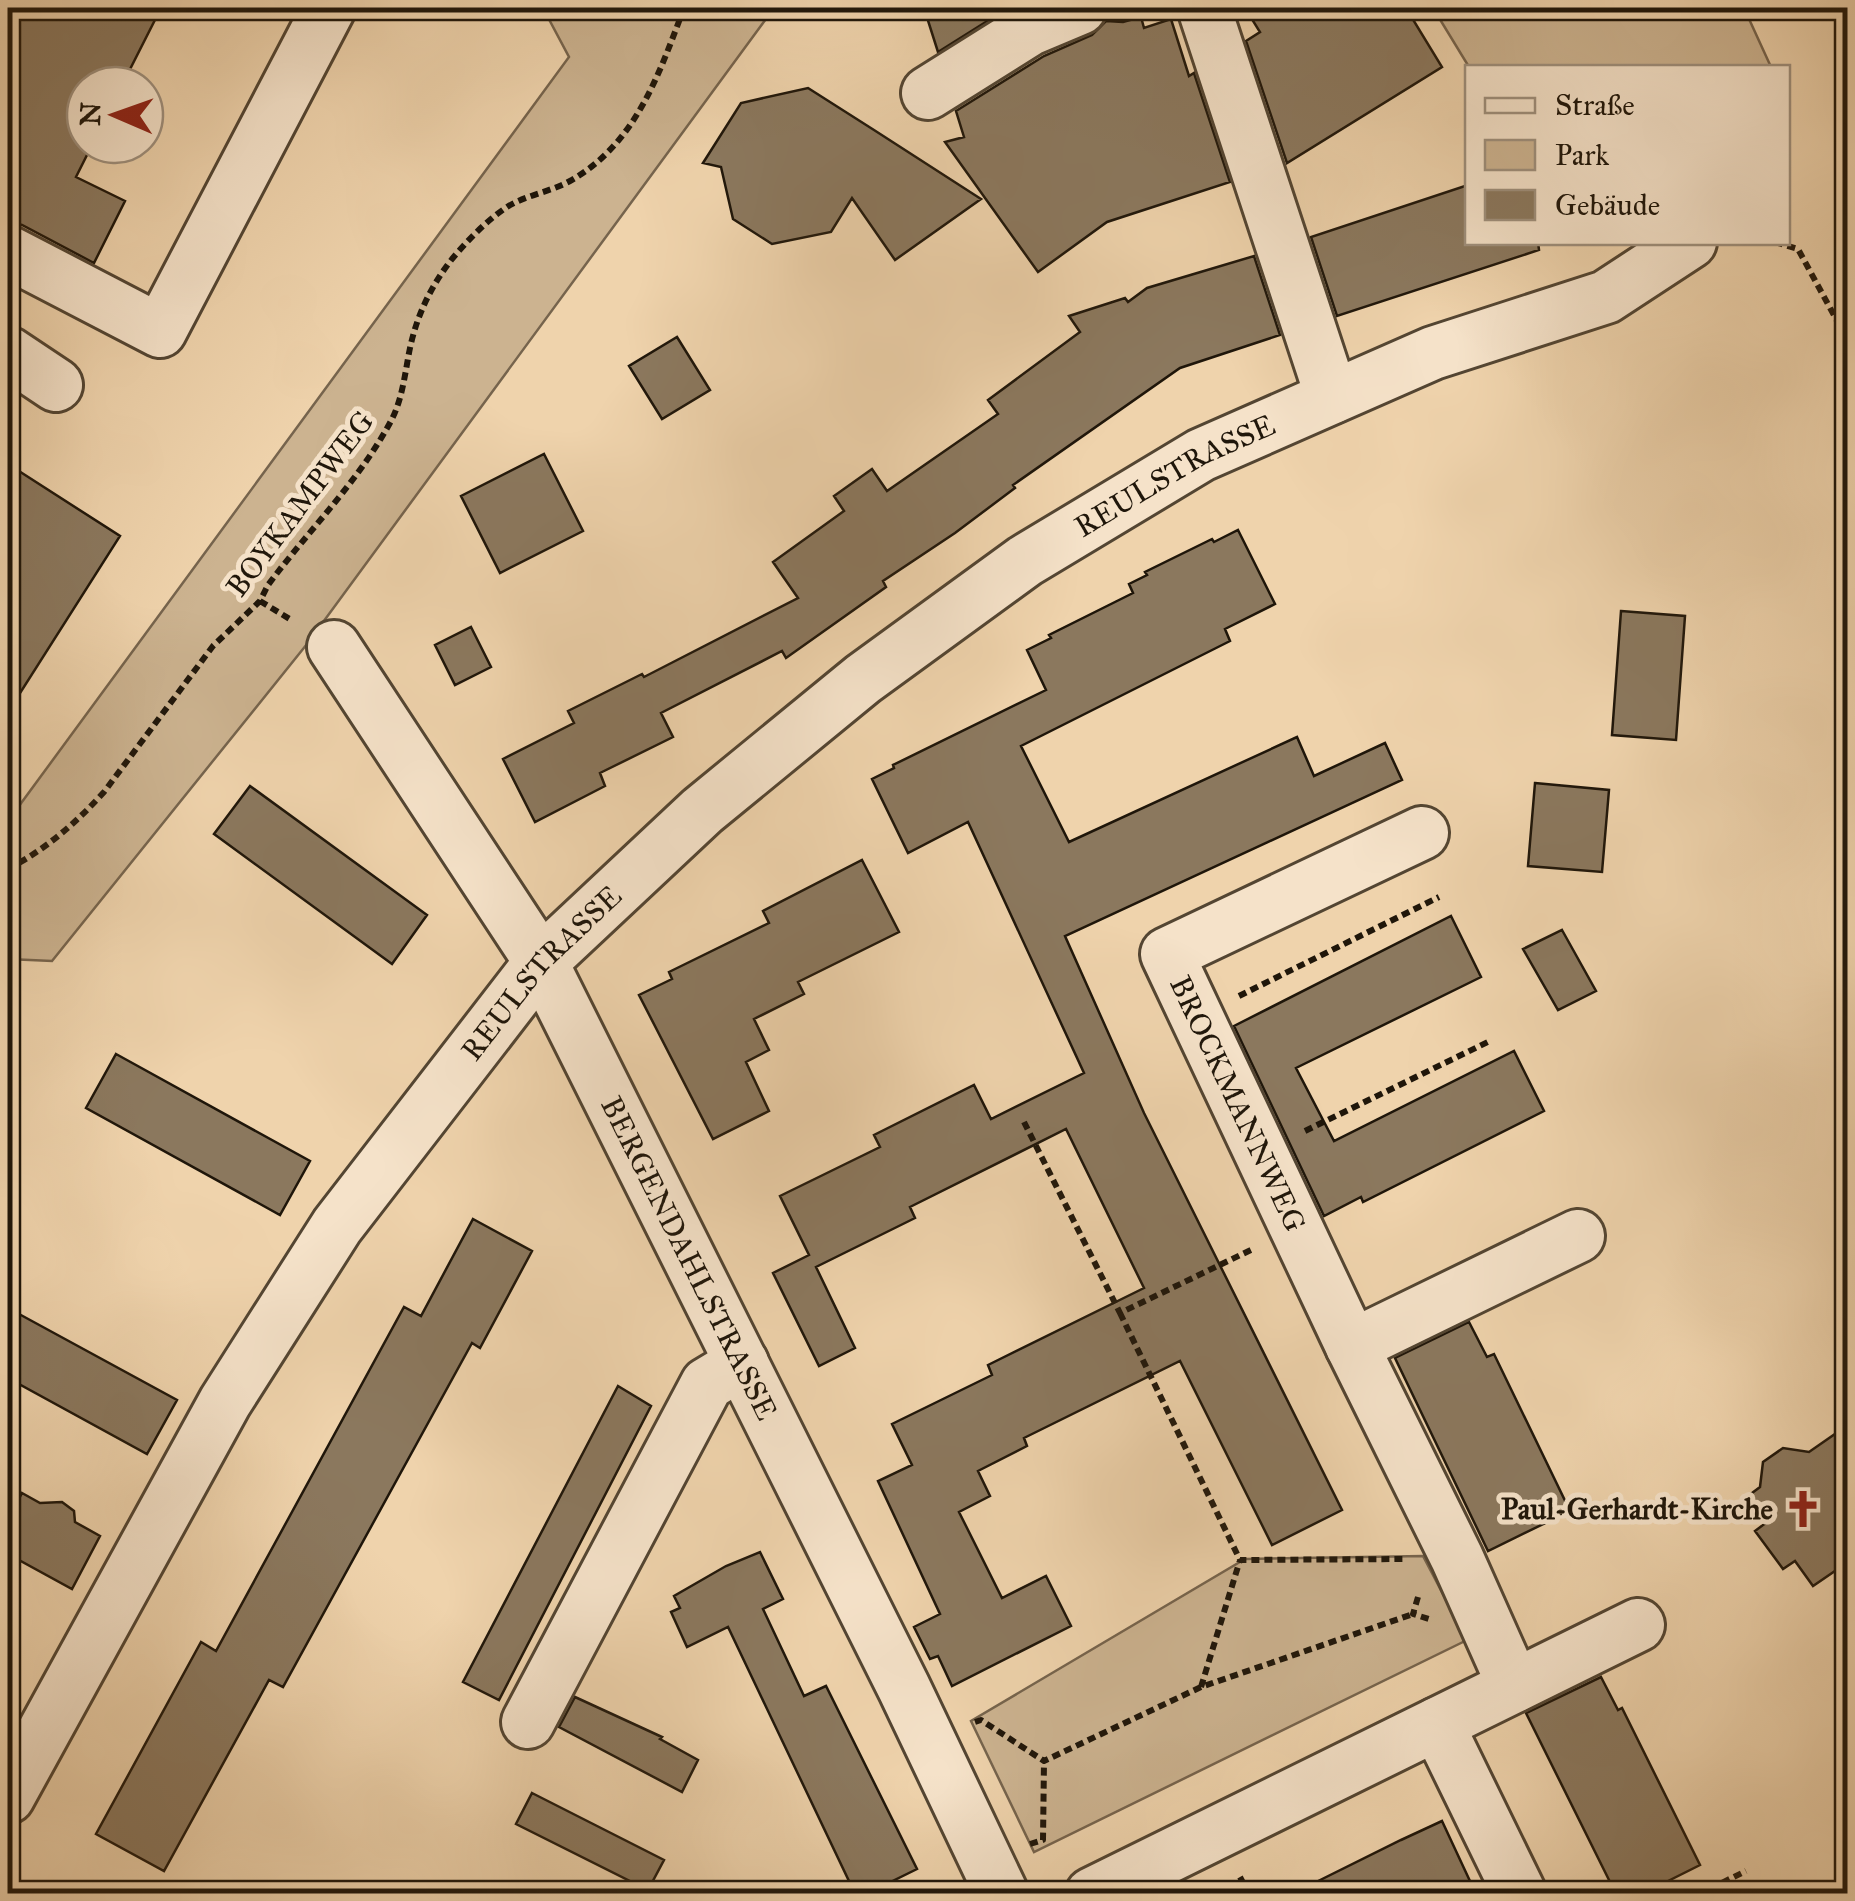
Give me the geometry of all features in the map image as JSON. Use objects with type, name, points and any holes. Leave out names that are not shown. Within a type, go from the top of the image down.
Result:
[{"type":"street","points":[[8,252],[160,330],[329,8]]},
{"type":"street","points":[[928,93],[1030,29],[1080,8]]},
{"type":"street","points":[[1204,8],[1332,397]]},
{"type":"street","name":"REULSTRASSE","points":[[8,1797],[225,1402],[338,1226],[541,962],[702,811],[863,679],[1025,561],[1201,455],[1433,353],[1606,296],[1685,245]]},
{"type":"street","points":[[8,353],[56,385]]},
{"type":"street","name":"BERGENDAHLSTRASSE","points":[[334,647],[541,962],[993,1873]]},
{"type":"street","name":"BROCKMANNWEG","points":[[1422,833],[1167,954],[1457,1558],[1514,1686]]},
{"type":"street","points":[[1352,1346],[1578,1236]]},
{"type":"street","points":[[528,1722],[708,1384],[742,1362]]},
{"type":"street","points":[[1092,1894],[1638,1624]]},
{"type":"street","points":[[1436,1724],[1520,1894]]},
{"type":"path","name":"BOYKAMPWEG","points":[[8,869],[57,839],[84,814],[213,646],[260,601],[393,418],[417,321],[427,296],[450,262],[478,230],[508,206],[591,168],[620,140],[648,100],[684,8]]},
{"type":"path","points":[[1785,245],[1798,249],[1848,340]]},
{"type":"path","points":[[1197,1016],[1439,897]]},
{"type":"path","points":[[1263,1152],[1492,1040]]},
{"type":"path","points":[[1024,1122],[1240,1560],[1201,1686]]},
{"type":"path","points":[[1120,1313],[1298,1226]]},
{"type":"path","points":[[1240,1560],[1457,1558]]},
{"type":"path","points":[[1044,1761],[1201,1686],[1412,1614]]},
{"type":"path","points":[[928,1738],[981,1720],[1044,1761]]},
{"type":"path","points":[[993,1873],[1022,1836],[1031,1845],[1043,1840],[1044,1761]]},
{"type":"path","points":[[1699,1894],[1746,1871]]},
{"type":"green space","points":[[543,8],[774,8],[307,644],[52,961],[8,959],[8,821],[569,57]]},
{"type":"green space","points":[[1433,8],[1744,8],[1770,65],[1468,65]]},
{"type":"green space","points":[[1423,1556],[1467,1640],[1034,1852],[971,1721],[1245,1559]]},
{"type":"building","points":[[8,8],[161,8],[132,65],[65,65],[65,165],[82,165],[76,177],[125,201],[94,263],[22,225],[8,222]]},
{"type":"building","points":[[924,8],[1008,8],[938,52]]},
{"type":"building","points":[[1245,8],[1406,8],[1442,67],[1287,163],[1246,41],[1260,32]]},
{"type":"building","points":[[1141,17],[1144,28],[1171,19],[1189,76],[1194,73],[1230,182],[1107,222],[1038,272],[945,142],[964,137],[956,111],[1044,56],[1092,35],[1106,21]]},
{"type":"building","points":[[808,88],[981,199],[895,260],[852,198],[831,232],[772,244],[733,219],[721,167],[703,163],[741,103]]},
{"type":"building","points":[[1465,186],[1465,245],[1538,245],[1539,250],[1337,316],[1311,237]]},
{"type":"building","points":[[1254,256],[1280,335],[1180,368],[1013,485],[1015,488],[955,533],[883,581],[886,587],[786,658],[782,651],[661,713],[673,737],[600,773],[605,786],[535,822],[503,759],[574,723],[568,711],[798,598],[773,562],[844,511],[834,496],[872,469],[887,491],[998,414],[988,400],[1080,332],[1069,316],[1125,298],[1128,302],[1147,288]]},
{"type":"building","points":[[677,337],[710,390],[662,419],[629,366]]},
{"type":"building","points":[[544,454],[583,531],[500,573],[461,496]]},
{"type":"building","points":[[8,464],[120,536],[8,712]]},
{"type":"building","points":[[1238,530],[1275,604],[1225,629],[1230,641],[1021,746],[1069,842],[1297,737],[1314,776],[1385,743],[1402,780],[1065,936],[1144,1113],[1342,1510],[1272,1545],[1180,1361],[1024,1438],[1027,1446],[978,1471],[990,1496],[959,1512],[1002,1598],[1046,1576],[1071,1626],[952,1686],[938,1656],[930,1659],[914,1627],[940,1614],[878,1481],[912,1465],[892,1424],[992,1375],[988,1365],[1144,1288],[1066,1129],[910,1207],[915,1218],[816,1267],[855,1348],[819,1366],[773,1273],[809,1255],[780,1196],[880,1147],[874,1135],[974,1085],[991,1119],[1084,1073],[968,822],[908,853],[872,779],[1046,690],[1027,650],[1133,593],[1129,584],[1147,575],[1145,572]]},
{"type":"building","points":[[1621,611],[1685,616],[1676,740],[1612,735]]},
{"type":"building","points":[[471,627],[491,667],[455,685],[435,645]]},
{"type":"building","points":[[1535,783],[1609,790],[1602,872],[1528,866]]},
{"type":"building","points":[[250,786],[427,915],[392,964],[214,834]]},
{"type":"building","points":[[862,860],[899,932],[798,982],[804,994],[754,1019],[769,1050],[746,1062],[769,1111],[713,1139],[639,995],[672,979],[669,972],[769,923],[763,911]]},
{"type":"building","points":[[1451,916],[1481,977],[1296,1068],[1334,1141],[1514,1051],[1544,1111],[1363,1202],[1361,1197],[1324,1216],[1234,1026]]},
{"type":"building","points":[[1562,930],[1596,991],[1558,1010],[1523,949]]},
{"type":"building","points":[[116,1054],[310,1161],[280,1215],[86,1108]]},
{"type":"building","points":[[473,1219],[532,1251],[480,1348],[472,1343],[283,1687],[269,1680],[164,1871],[96,1834],[201,1642],[216,1651],[404,1307],[421,1316]]},
{"type":"building","points":[[8,1308],[177,1400],[147,1454],[8,1378]]},
{"type":"building","points":[[1469,1322],[1487,1357],[1494,1354],[1570,1511],[1488,1551],[1395,1358]]},
{"type":"building","points":[[618,1386],[651,1406],[499,1700],[463,1682]]},
{"type":"building","name":"Paul-Gerhardt-Kirche","points":[[1848,1425],[1848,1562],[1813,1586],[1795,1561],[1783,1569],[1755,1531],[1767,1522],[1748,1496],[1760,1487],[1763,1462],[1783,1448],[1809,1452]]},
{"type":"building","points":[[22,1493],[40,1503],[62,1502],[74,1511],[75,1522],[100,1536],[72,1589],[8,1554],[8,1520]]},
{"type":"building","points":[[760,1552],[783,1599],[763,1609],[804,1696],[826,1686],[917,1869],[870,1892],[849,1881],[728,1627],[687,1647],[671,1612],[680,1608],[674,1596],[726,1566]]},
{"type":"building","points":[[1601,1677],[1618,1710],[1622,1708],[1700,1865],[1642,1894],[1616,1894],[1526,1713]]},
{"type":"building","points":[[575,1697],[662,1737],[698,1760],[682,1792],[559,1727]]},
{"type":"building","points":[[532,1793],[664,1860],[648,1890],[516,1824]]},
{"type":"building","points":[[1442,1821],[1476,1894],[1292,1894],[1401,1840]]},
{"type":"place","name":"Paul-Gerhardt-Kirche","points":[[1803,1509]]}]
